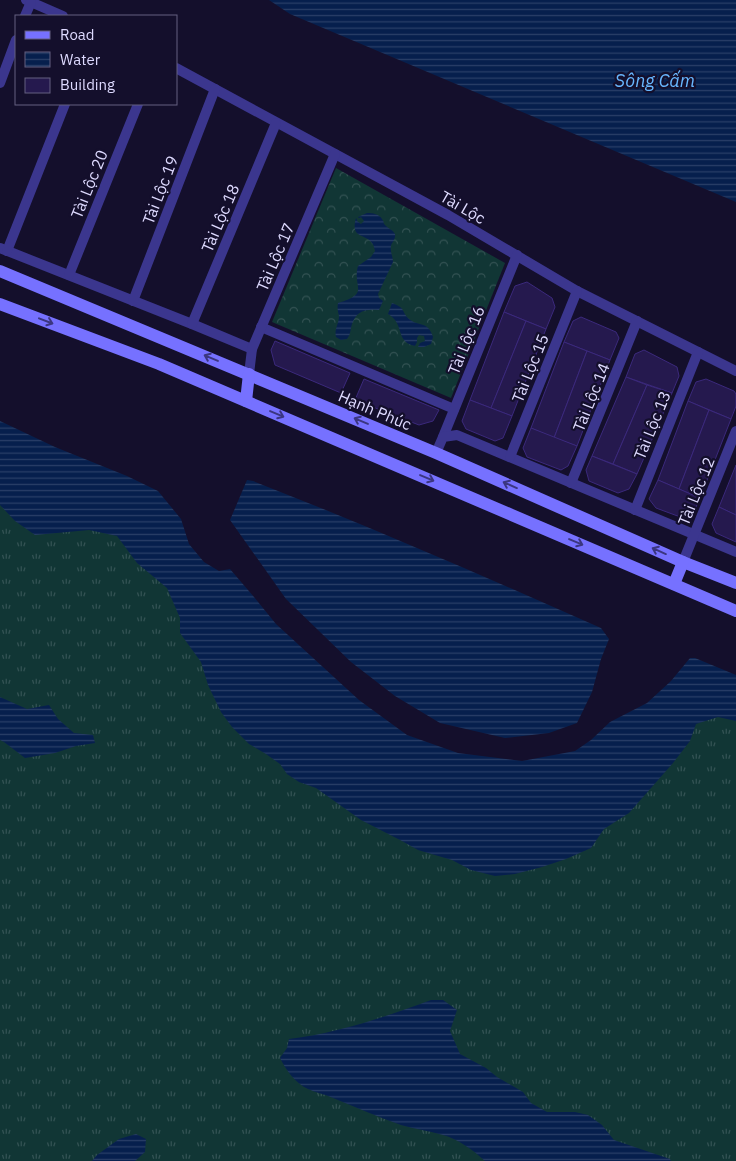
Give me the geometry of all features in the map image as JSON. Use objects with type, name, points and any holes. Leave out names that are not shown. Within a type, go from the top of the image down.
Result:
[{"type":"street","points":[[25,15],[28,1],[61,15]]},
{"type":"street","points":[[0,83],[15,43]]},
{"type":"street","name":"Tài Lộc","points":[[178,69],[448,215],[578,291],[736,371]]},
{"type":"street","name":"Tài Lộc 19","points":[[133,301],[215,89]]},
{"type":"street","points":[[65,105],[3,250],[252,349]]},
{"type":"street","name":"Tài Lộc 20","points":[[69,275],[138,105]]},
{"type":"street","name":"Tài Lộc 18","points":[[192,324],[276,123]]},
{"type":"street","name":"Tài Lộc 17","points":[[249,374],[252,349],[335,154]]},
{"type":"street","name":"Tài Lộc 16","points":[[436,453],[517,255]]},
{"type":"street","name":"Hạnh Phúc","points":[[0,271],[436,453],[683,562],[736,583]]},
{"type":"street","name":"Tài Lộc 15","points":[[510,457],[578,291]]},
{"type":"street","points":[[0,304],[159,364],[736,611]]},
{"type":"street","name":"Tài Lộc 14","points":[[572,483],[637,321]]},
{"type":"street","points":[[261,327],[454,409]]},
{"type":"street","name":"Tài Lộc 13","points":[[634,510],[698,352]]},
{"type":"street","points":[[246,401],[249,374]]},
{"type":"street","name":"Tài Lộc 12","points":[[683,562],[736,431]]},
{"type":"street","points":[[443,437],[457,435],[736,552]]},
{"type":"street","points":[[674,584],[683,562]]},
{"type":"green space","points":[[336,168],[505,263],[451,398],[272,322]]},
{"type":"green space","points":[[0,485],[105,513],[447,795],[648,744],[736,704],[736,1161],[0,1161]]},
{"type":"water","name":"Sông Cấm","points":[[269,0],[736,0],[736,202],[290,14]]},
{"type":"water","points":[[367,213],[379,216],[395,234],[391,248],[393,262],[378,294],[379,298],[383,301],[379,310],[361,312],[353,322],[348,338],[341,340],[336,337],[339,319],[338,303],[357,293],[358,266],[371,257],[375,251],[372,243],[359,235],[355,229],[356,218],[361,224],[364,221],[361,217],[358,217]]},
{"type":"water","points":[[392,303],[402,308],[409,319],[428,328],[433,337],[431,344],[418,347],[420,343],[425,341],[424,336],[419,335],[415,346],[404,340],[397,323],[388,314]]},
{"type":"water","points":[[0,421],[158,491],[181,519],[189,544],[204,562],[219,571],[230,569],[276,624],[359,700],[407,735],[458,753],[522,761],[575,751],[591,740],[610,722],[647,703],[671,681],[690,658],[695,658],[736,675],[736,721],[718,717],[696,724],[690,741],[629,813],[604,829],[591,848],[566,859],[515,874],[495,876],[471,870],[452,860],[418,850],[361,820],[316,788],[299,782],[287,774],[280,764],[249,744],[232,727],[221,712],[208,685],[201,662],[180,633],[180,618],[167,588],[137,563],[117,536],[89,530],[35,535],[15,521],[0,505]]},
{"type":"water","points":[[247,480],[385,534],[601,628],[609,639],[601,659],[592,692],[577,723],[549,733],[505,738],[440,723],[395,696],[351,662],[286,599],[230,520]]},
{"type":"water","points":[[0,697],[27,709],[49,705],[58,719],[74,733],[93,735],[95,743],[25,758],[0,740]]},
{"type":"water","points":[[431,1000],[443,1000],[457,1010],[450,1031],[460,1054],[523,1092],[531,1103],[547,1112],[575,1112],[588,1115],[602,1125],[614,1140],[670,1159],[671,1161],[485,1161],[454,1139],[401,1125],[308,1089],[291,1076],[280,1058],[287,1048],[289,1039],[361,1024]]},
{"type":"water","points":[[136,1134],[146,1139],[145,1152],[135,1161],[92,1161],[119,1139]]},
{"type":"building","points":[[527,282],[552,298],[555,307],[546,329],[504,312],[515,286]]},
{"type":"building","points":[[504,312],[526,321],[491,408],[470,400]]},
{"type":"building","points":[[581,317],[616,332],[619,338],[610,360],[564,342],[573,321]]},
{"type":"building","points":[[526,321],[546,329],[512,416],[491,408]]},
{"type":"building","points":[[275,341],[350,373],[341,393],[275,365],[271,350]]},
{"type":"building","points":[[564,342],[587,351],[554,438],[531,428]]},
{"type":"building","points":[[644,350],[677,367],[679,376],[672,393],[626,377],[635,354]]},
{"type":"building","points":[[587,351],[610,360],[577,446],[554,438]]},
{"type":"building","points":[[626,377],[647,385],[613,464],[592,456]]},
{"type":"building","points":[[364,379],[439,410],[433,421],[419,425],[355,400]]},
{"type":"building","points":[[706,379],[734,391],[736,394],[736,406],[731,419],[688,401],[696,382]]},
{"type":"building","points":[[647,385],[672,393],[637,474],[613,464]]},
{"type":"building","points":[[470,400],[512,416],[503,438],[495,441],[466,429],[462,421]]},
{"type":"building","points":[[688,401],[709,410],[679,489],[658,480]]},
{"type":"building","points":[[709,410],[731,419],[700,498],[679,489]]},
{"type":"building","points":[[531,428],[577,446],[568,466],[561,470],[527,457],[523,448]]},
{"type":"building","points":[[592,456],[637,474],[629,489],[618,493],[589,481],[586,470]]},
{"type":"building","points":[[736,465],[736,515],[719,507]]},
{"type":"building","points":[[658,480],[700,498],[692,516],[683,518],[656,508],[649,499]]},
{"type":"building","points":[[719,507],[736,515],[736,542],[716,533],[712,524]]}]
